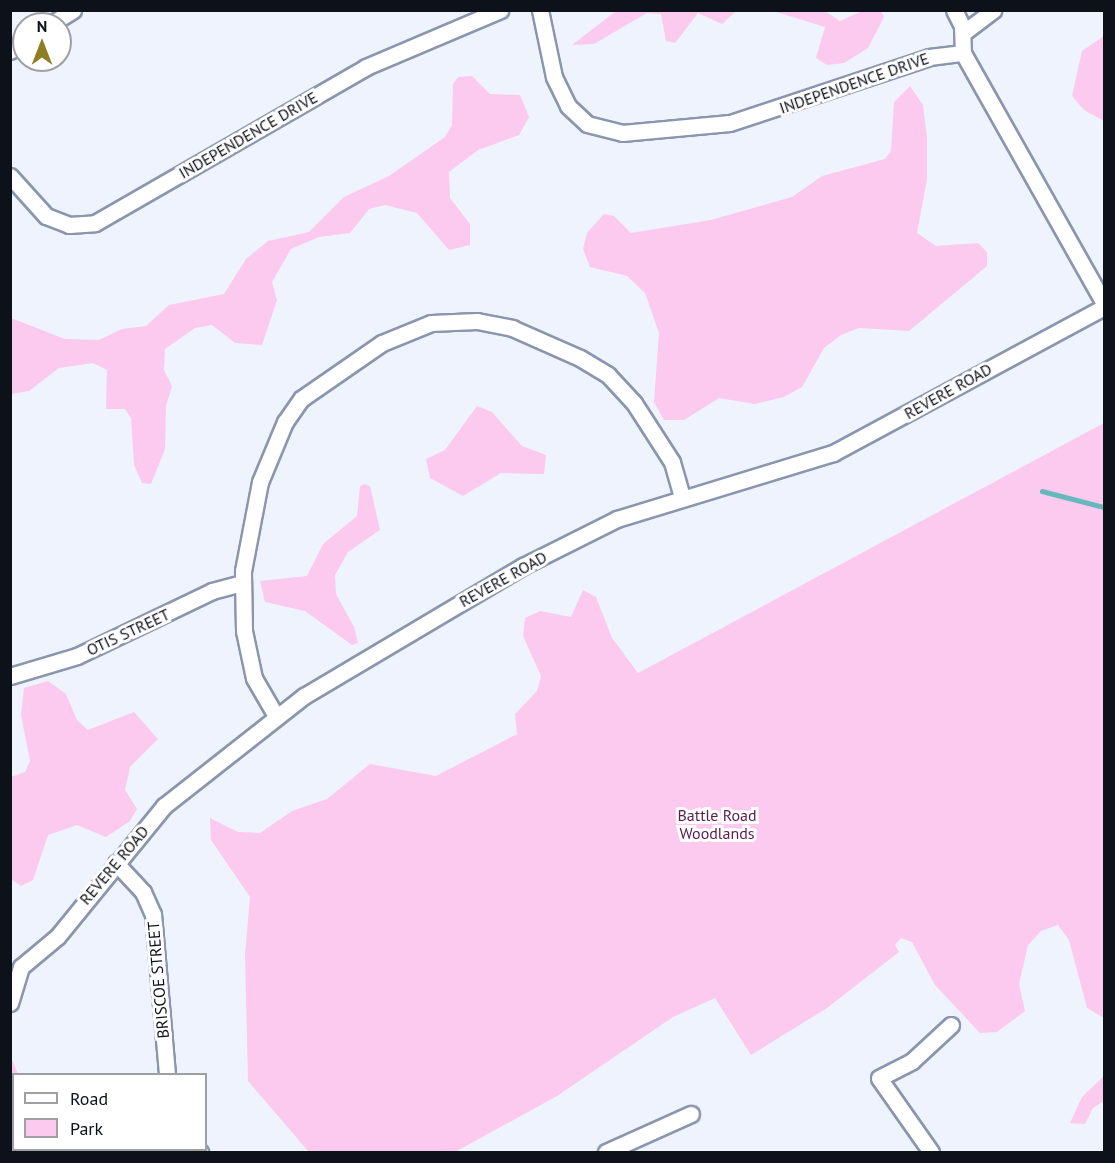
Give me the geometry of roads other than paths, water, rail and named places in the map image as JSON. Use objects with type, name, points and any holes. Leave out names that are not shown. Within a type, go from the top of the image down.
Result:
[{"type":"street","name":"INDEPENDENCE DRIVE","points":[[10,176],[46,216],[69,225],[95,223],[366,67],[500,10]]},
{"type":"street","name":"INDEPENDENCE DRIVE","points":[[540,10],[554,77],[568,106],[587,124],[622,133],[730,123],[921,59],[963,53]]},
{"type":"street","points":[[954,10],[963,33],[963,53],[1104,305]]},
{"type":"street","points":[[963,33],[993,10]]},
{"type":"street","name":"REVERE ROAD","points":[[10,1004],[21,967],[58,936],[116,863],[179,791],[276,716],[382,647],[523,566],[624,516],[833,453],[1104,305]]},
{"type":"street","points":[[276,716],[250,668],[242,583],[260,482],[290,414],[319,384],[359,357],[431,323],[477,321],[512,328],[608,375],[634,403],[669,456],[682,497]]},
{"type":"street","name":"OTIS STREET","points":[[10,676],[97,648],[212,591],[242,583]]},
{"type":"street","name":"BRISCOE STREET","points":[[116,863],[143,892],[153,914],[167,1073]]},
{"type":"street","points":[[931,1152],[879,1078],[912,1060],[951,1025]]},
{"type":"street","points":[[606,1152],[691,1114]]},
{"type":"waterway","points":[[1042,491],[1104,507]]},
{"type":"park label","name":"Battle Road Woodlands","points":[[717,824]]}]
